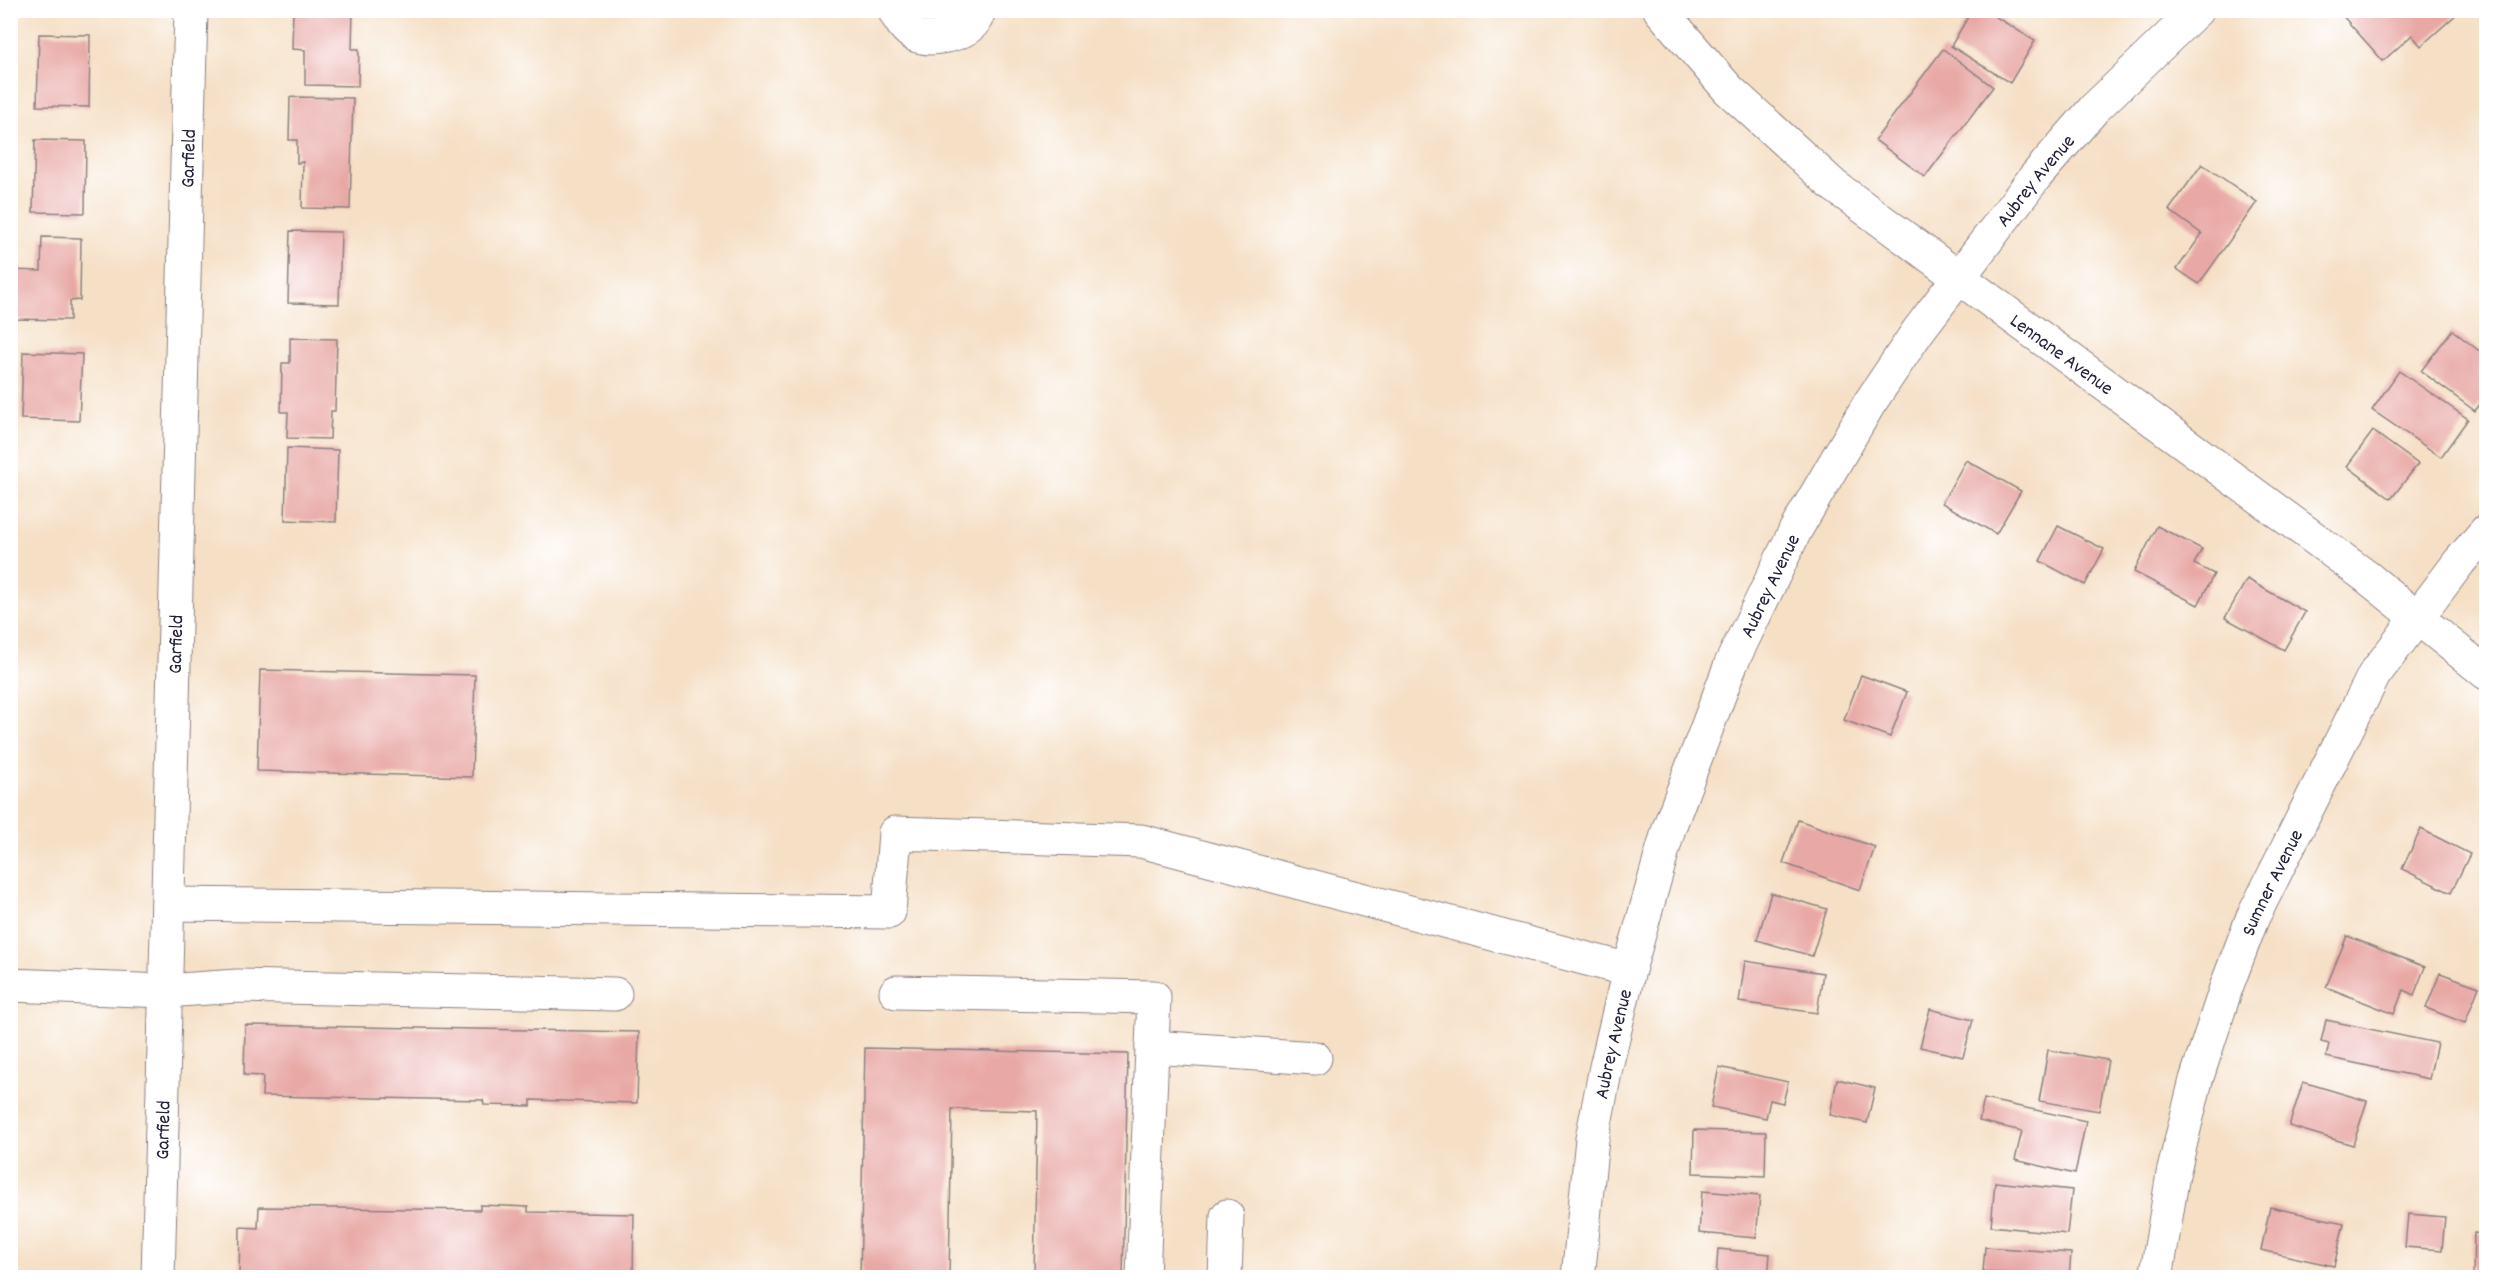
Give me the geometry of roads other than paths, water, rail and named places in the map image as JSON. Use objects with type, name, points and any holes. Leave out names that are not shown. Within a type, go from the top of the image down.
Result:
[{"type":"street","name":"Garfield","points":[[158,1278],[191,10]]},
{"type":"street","points":[[894,10],[899,21],[916,36],[937,37],[958,33],[974,23],[980,10]]},
{"type":"street","name":"Lennane Avenue","points":[[1660,10],[1728,89],[1833,185],[2358,570],[2487,673]]},
{"type":"street","name":"Aubrey Avenue","points":[[1578,1278],[1592,1139],[1606,1067],[1629,970],[1669,828],[1731,664],[1795,531],[1869,404],[1918,331],[2035,177],[2094,109],[2197,10]]},
{"type":"street","name":"Sumner Avenue","points":[[2156,1278],[2173,1174],[2196,1080],[2226,988],[2252,919],[2374,675],[2487,531]]},
{"type":"street","points":[[168,904],[890,912],[895,833],[1141,841],[1629,970]]},
{"type":"street","points":[[10,985],[165,991],[237,986],[615,994]]},
{"type":"street","points":[[896,992],[1154,997],[1143,1278]]},
{"type":"street","points":[[1152,1047],[1315,1058]]},
{"type":"street","points":[[1225,1278],[1227,1216]]}]
